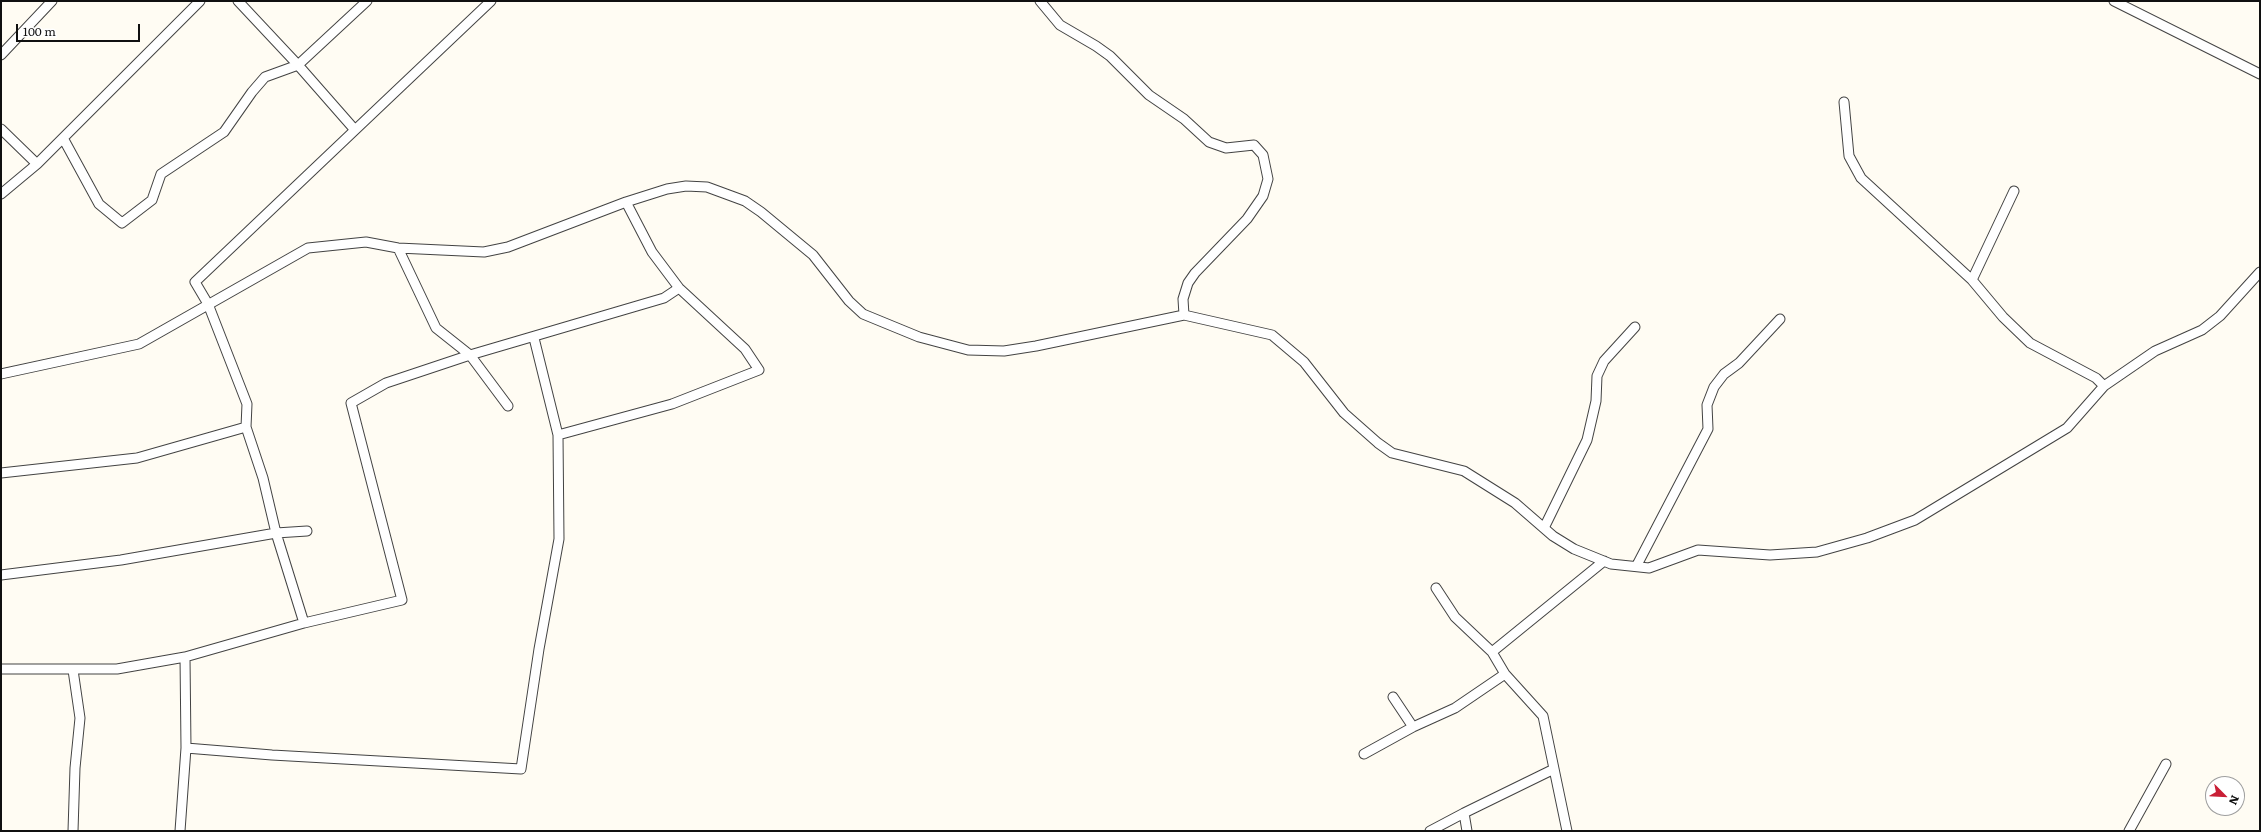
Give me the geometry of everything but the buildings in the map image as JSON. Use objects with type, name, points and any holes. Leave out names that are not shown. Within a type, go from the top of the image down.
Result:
[{"type":"street","points":[[1,54],[52,1]]},
{"type":"street","points":[[1,194],[37,164],[200,1]]},
{"type":"street","points":[[238,1],[298,65],[355,130]]},
{"type":"street","points":[[63,138],[99,204],[122,223],[152,200],[161,174],[224,132],[252,92],[266,77],[298,65],[367,1]]},
{"type":"street","points":[[304,623],[276,533],[263,478],[246,427],[247,404],[208,304],[195,282],[491,1]]},
{"type":"street","points":[[1040,1],[1060,25],[1110,56],[1149,95],[1184,119],[1209,142],[1226,148],[1254,145],[1263,155],[1268,179],[1263,196],[1247,219],[1195,272],[1188,283],[1183,299],[1184,315]]},
{"type":"street","points":[[2114,1],[2260,74]]},
{"type":"street","points":[[1844,102],[1849,156],[1861,178],[1972,280],[2003,317],[2030,343],[2096,378],[2104,386]]},
{"type":"street","points":[[1,129],[37,164]]},
{"type":"street","points":[[1,374],[138,344],[308,248],[366,242],[398,248],[484,252],[508,247],[626,202],[686,186],[707,187],[745,202],[762,212],[813,255],[849,301],[863,314],[913,335],[968,350],[1004,351],[1036,346],[1184,315],[1272,335],[1304,362],[1344,413],[1378,443],[1392,452],[1406,457],[1464,471],[1515,503],[1544,528],[1574,549],[1611,564],[1637,565],[1649,568],[1698,550],[1770,555],[1817,552],[1867,538],[1915,520],[2066,428],[2104,386],[2155,351],[2202,330],[2220,316],[2260,272]]},
{"type":"street","points":[[1972,280],[2014,191]]},
{"type":"street","points":[[558,435],[672,404],[759,370],[745,349],[679,288],[652,252],[626,202]]},
{"type":"street","points":[[398,248],[436,328],[470,355],[508,406]]},
{"type":"street","points":[[1,669],[117,670],[185,657],[304,623],[402,600],[352,403],[386,383],[470,355],[534,338],[664,298],[679,288]]},
{"type":"street","points":[[1637,565],[1708,429],[1707,405],[1714,387],[1724,374],[1739,362],[1780,319]]},
{"type":"street","points":[[1544,528],[1587,440],[1596,401],[1598,376],[1604,361],[1635,327]]},
{"type":"street","points":[[186,748],[272,755],[521,769],[539,649],[559,539],[558,435],[534,338]]},
{"type":"street","points":[[1,473],[137,458],[246,427]]},
{"type":"street","points":[[1,575],[121,560],[276,533],[307,531]]},
{"type":"street","points":[[1492,652],[1604,561]]},
{"type":"street","points":[[1436,588],[1455,617],[1492,652],[1505,674],[1542,716],[1568,831]]},
{"type":"street","points":[[180,831],[186,748],[185,657]]},
{"type":"street","points":[[73,670],[80,718],[75,768],[73,831]]},
{"type":"street","points":[[1364,754],[1413,727],[1455,708],[1505,674]]},
{"type":"street","points":[[1393,697],[1413,727]]},
{"type":"street","points":[[2129,831],[2166,764]]},
{"type":"street","points":[[1430,831],[1554,769]]},
{"type":"street","points":[[1464,813],[1467,831]]}]
